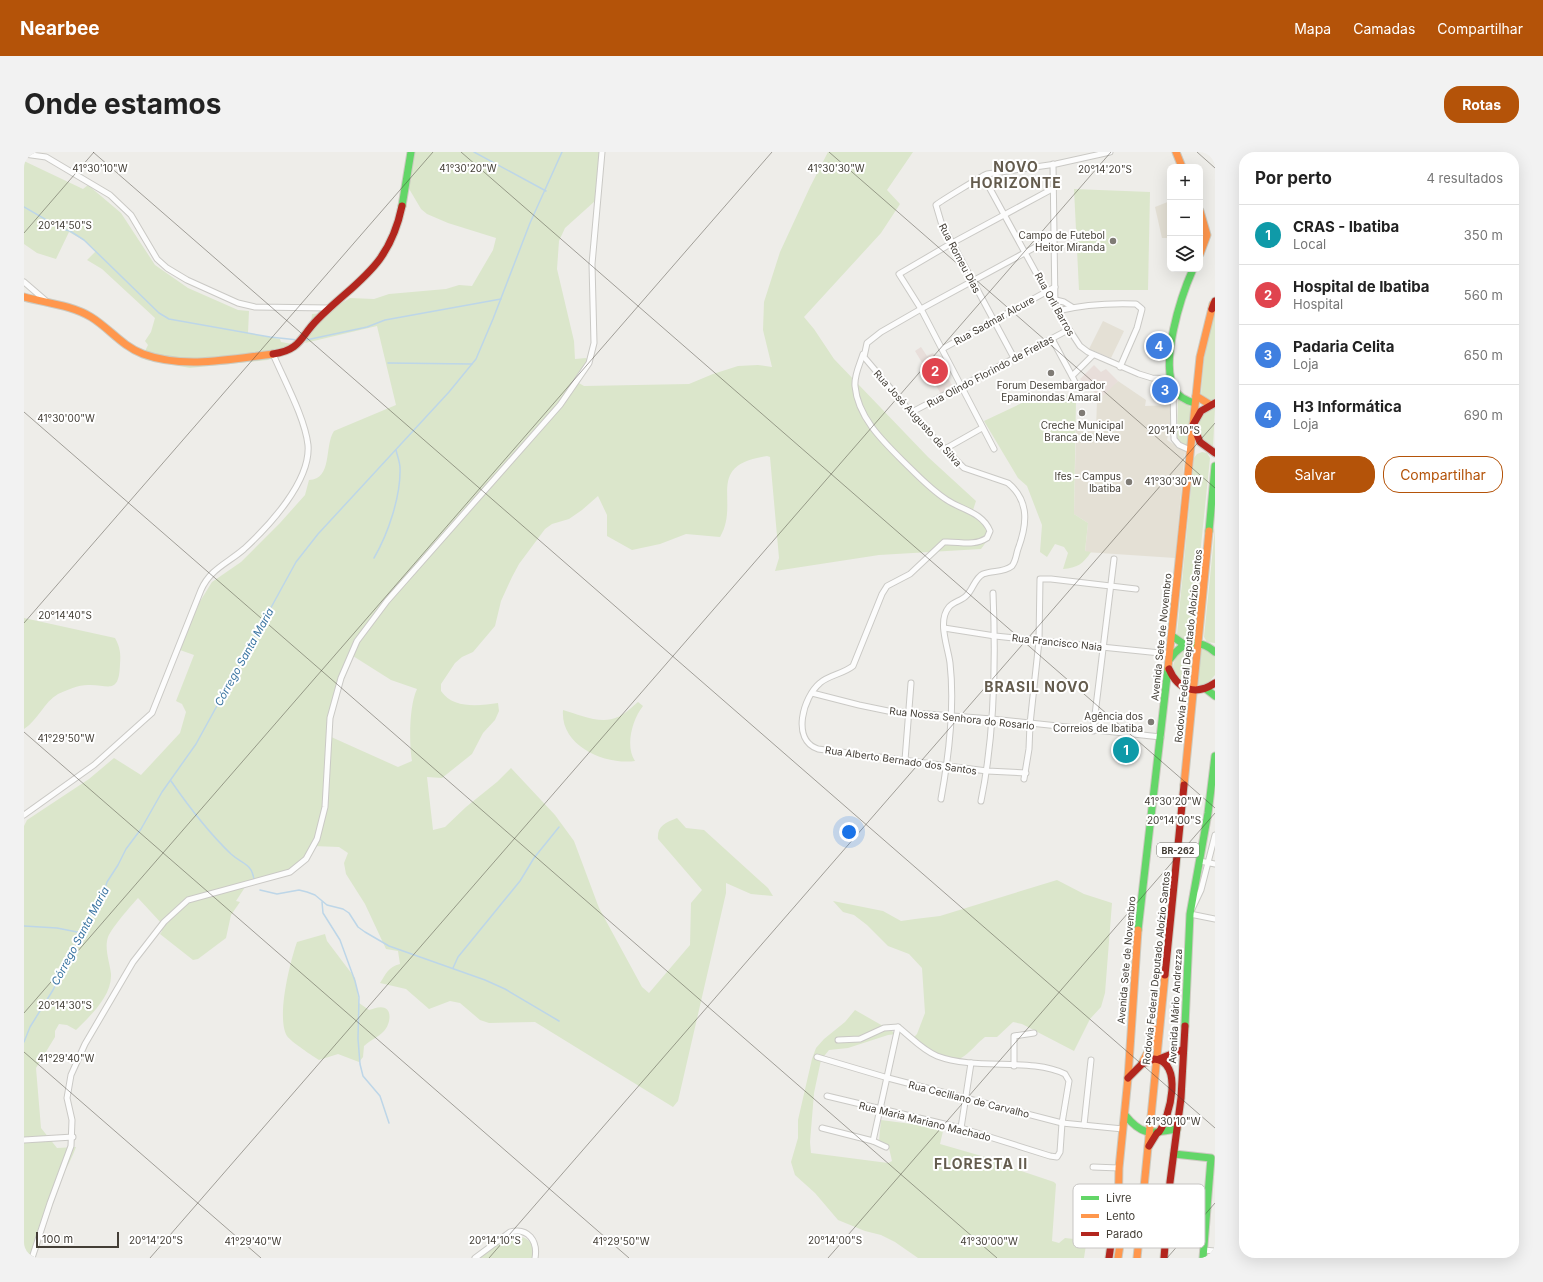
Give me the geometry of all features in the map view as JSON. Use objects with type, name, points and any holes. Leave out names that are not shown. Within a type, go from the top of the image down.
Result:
[{"type":"main road","points":[[24,296],[83,312],[93,317],[128,347],[143,354],[163,359],[194,363],[273,354],[289,350],[300,343],[315,322],[364,279],[388,249],[401,209],[411,152]]},
{"type":"main road","points":[[1176,152],[1181,164]]},
{"type":"main road","points":[[1203,221],[1207,234],[1203,245]]},
{"type":"main road","points":[[1192,272],[1183,293],[1177,316],[1171,348],[1171,379],[1174,388],[1186,400],[1197,400],[1212,404]]},
{"type":"main road","name":"Avenida Sete de Novembro","points":[[1119,1184],[1128,1078],[1138,921],[1165,702],[1201,350],[1215,298]]},
{"type":"main road","points":[[1212,309],[1215,302]]},
{"type":"main road","points":[[1212,404],[1201,411],[1193,425],[1196,437],[1201,444],[1215,452]]},
{"type":"main road","name":"Rodovia Federal Deputado Aloízio Santos","points":[[1144,1184],[1158,1059],[1215,466]]},
{"type":"main road","points":[[1172,636],[1185,645]]},
{"type":"main road","points":[[1185,690],[1174,682],[1171,676],[1169,663],[1173,654],[1185,645],[1199,641],[1214,648]]},
{"type":"main road","points":[[1165,702],[1170,691],[1179,688],[1194,692],[1206,689],[1215,682]]},
{"type":"main road","points":[[1206,689],[1215,696]]},
{"type":"main road","name":"Avenida Mário Andrezza","points":[[1171,1184],[1181,1098],[1182,1050],[1190,913],[1211,814],[1215,756]]},
{"type":"main road","points":[[1128,1078],[1142,1063],[1151,1046],[1155,1025],[1162,1009]]},
{"type":"main road","points":[[1142,1063],[1182,1050]]},
{"type":"main road","points":[[1147,1151],[1158,1132],[1166,1123],[1172,1077],[1167,1064],[1158,1059]]},
{"type":"main road","points":[[1125,1115],[1135,1127],[1149,1134],[1177,1129]]},
{"type":"main road","points":[[1174,1154],[1213,1158],[1205,1232]]},
{"type":"main road","name":"Avenida Sete de Novembro","points":[[1109,1258],[1110,1248]]},
{"type":"main road","name":"Avenida Sete de Novembro","points":[[1118,1258],[1120,1248]]},
{"type":"main road","name":"Rodovia Federal Deputado Aloízio Santos","points":[[1137,1258],[1138,1248]]},
{"type":"main road","name":"Avenida Mário Andrezza","points":[[1164,1258],[1165,1248]]},
{"type":"main road","points":[[1203,1250],[1203,1258]]},
{"type":"street","points":[[32,1258],[50,1203],[68,1158],[73,1137],[67,1098],[71,1075],[85,1044],[133,962],[164,922],[188,900],[290,872],[306,859],[317,838],[325,807],[330,718],[341,678],[357,641],[387,601],[560,405],[589,363],[594,343],[592,264],[602,152]]},
{"type":"street","points":[[983,176],[1019,168],[1053,164],[1089,154],[1110,152]]},
{"type":"street","points":[[24,154],[46,157],[110,195],[131,215],[157,259],[167,268],[187,280],[238,302],[255,307],[330,308]]},
{"type":"street","points":[[1053,164],[1056,309],[1118,304],[1136,304],[1140,306],[1142,309],[1140,318],[1120,367]]},
{"type":"street","name":"Rua Orli Barros","points":[[983,176],[1068,330],[1083,350],[1120,367],[1152,378],[1171,379]]},
{"type":"street","name":"Rua Romeu Dias","points":[[983,176],[936,205],[938,215],[952,243],[1014,358]]},
{"type":"street","points":[[994,449],[921,309],[900,276],[900,272],[1054,188]]},
{"type":"street","points":[[812,693],[823,680],[853,666],[882,594],[887,586],[910,574],[944,542],[966,544],[978,542],[987,538],[990,531],[979,516],[946,500],[933,489],[889,447],[872,427],[857,397],[855,386],[855,378],[867,343],[881,332],[921,309],[1054,237]]},
{"type":"street","points":[[24,282],[49,303]]},
{"type":"street","name":"Rua Sadmar Alcure","points":[[942,349],[1047,290],[1055,287]]},
{"type":"street","points":[[1056,300],[1064,302],[1072,307]]},
{"type":"street","name":"Rua Olindo Florindo de Freitas","points":[[912,412],[1068,330]]},
{"type":"street","points":[[1052,339],[1075,382]]},
{"type":"street","name":"Rua José Augusto da Silva","points":[[867,343],[864,357],[869,364],[945,449],[964,468],[1008,483],[1020,495],[1025,511],[1025,530],[1014,564],[1008,569],[984,574],[979,577],[966,596],[949,607],[946,613],[944,628]]},
{"type":"street","points":[[24,815],[94,765],[152,713],[201,590],[208,577],[252,542],[290,497],[298,484],[308,458],[307,439],[303,424],[273,354]]},
{"type":"street","points":[[1072,376],[1093,355]]},
{"type":"street","points":[[1174,388],[1174,439],[1179,445],[1190,450]]},
{"type":"street","points":[[945,449],[982,428]]},
{"type":"street","points":[[1093,731],[1102,647],[1114,559]]},
{"type":"street","points":[[1024,779],[1029,749],[1030,724],[1039,641],[1040,580],[1044,578],[1136,589]]},
{"type":"street","points":[[981,801],[987,771],[992,719],[995,636],[993,593]]},
{"type":"street","points":[[941,799],[947,766],[951,716],[950,663],[944,628]]},
{"type":"street","name":"Rua Francisco Naia","points":[[944,628],[995,636],[1170,654]]},
{"type":"street","points":[[905,760],[907,712],[911,683]]},
{"type":"street","name":"Rua Nossa Senhora do Rosario","points":[[812,693],[872,708],[1161,737]]},
{"type":"street","name":"Rua Alberto Bernado dos Santos","points":[[812,693],[805,710],[802,734],[808,744],[818,748],[987,771],[1026,773]]},
{"type":"street","points":[[1215,835],[1198,899],[1190,913],[1215,919]]},
{"type":"street","points":[[1200,861],[1215,864]]},
{"type":"street","points":[[873,1141],[898,1027]]},
{"type":"street","points":[[838,1040],[856,1040],[867,1037],[884,1028],[898,1027],[930,1053],[947,1059],[971,1064],[1044,1068],[1065,1074],[1069,1081],[1062,1123]]},
{"type":"street","points":[[1014,1066],[1014,1036],[1034,1034]]},
{"type":"street","name":"Rua Ceciliano de Carvalho","points":[[817,1057],[888,1078],[1062,1123],[1123,1129]]},
{"type":"street","points":[[1084,1125],[1091,1060]]},
{"type":"street","points":[[961,1128],[971,1064]]},
{"type":"street","name":"Rua Maria Mariano Machado","points":[[827,1096],[879,1110],[961,1128],[1050,1156],[1059,1155],[1062,1123]]},
{"type":"street","points":[[822,1128],[873,1141],[886,1147]]},
{"type":"street","points":[[24,1140],[73,1137]]},
{"type":"street","points":[[1093,1167],[1119,1168]]},
{"type":"street","points":[[474,1258],[510,1232],[516,1230],[529,1235],[534,1241],[536,1247],[535,1258]]},
{"type":"street","points":[[1203,1250],[1215,1251]]},
{"type":"shaded area","points":[[1167,202],[1167,238],[1162,238],[1155,207]]},
{"type":"shaded area","points":[[1103,321],[1124,331],[1111,358],[1089,349]]},
{"type":"shaded area","points":[[921,347],[927,356],[933,353],[952,385],[945,388],[946,391],[941,394],[915,351]]},
{"type":"shaded area","points":[[1094,365],[1101,372],[1106,369],[1118,381],[1101,398],[1080,379]]},
{"type":"shaded area","name":"Ifes - Campus Ibatiba","points":[[1118,381],[1146,400],[1145,406],[1170,405],[1170,425],[1167,440],[1185,451],[1175,558],[1085,552],[1088,523],[1074,514],[1076,430],[1096,431],[1097,399]]},
{"type":"green space","points":[[415,152],[604,152],[595,201],[565,228],[559,241],[557,269],[574,341],[575,359],[586,358],[588,360],[577,382],[584,386],[689,384],[738,366],[758,365],[772,367],[763,330],[764,302],[780,252],[828,152],[913,152],[887,190],[900,204],[881,233],[804,317],[834,359],[928,457],[976,501],[973,510],[992,534],[981,549],[879,555],[775,571],[779,558],[770,457],[767,456],[747,461],[736,468],[730,476],[727,487],[727,511],[725,524],[720,537],[686,534],[660,544],[632,550],[607,536],[607,515],[598,496],[569,519],[552,524],[545,529],[519,564],[512,577],[501,601],[495,626],[473,652],[462,657],[455,663],[441,684],[441,691],[452,701],[467,705],[498,703],[499,711],[495,720],[483,733],[472,754],[442,778],[427,777],[433,830],[445,827],[511,768],[555,815],[574,841],[599,908],[642,987],[649,993],[690,945],[691,903],[702,890],[658,839],[660,828],[677,818],[686,828],[704,830],[768,888],[773,896],[751,894],[726,883],[726,893],[678,1101],[673,1107],[535,1022],[489,1023],[480,1020],[460,1003],[450,1001],[429,1009],[406,989],[380,983],[390,969],[400,964],[398,951],[386,949],[365,904],[346,874],[344,863],[348,853],[339,847],[313,846],[305,859],[294,868],[249,881],[236,901],[240,902],[231,915],[226,938],[198,959],[193,960],[160,934],[162,931],[160,929],[163,925],[138,898],[114,928],[108,937],[107,942],[111,974],[110,982],[108,990],[100,1005],[76,1030],[67,1025],[59,1024],[55,1031],[55,1037],[36,1068],[41,1128],[57,1148],[76,1147],[47,1210],[35,1258],[24,1258],[24,826],[27,820],[89,779],[114,758],[141,775],[180,733],[186,712],[182,704],[176,701],[194,655],[180,650],[199,603],[212,582],[241,562],[280,523],[305,495],[309,480],[317,478],[322,474],[327,461],[329,445],[334,431],[396,405],[377,326],[305,343],[310,332],[312,314],[325,313],[350,298],[374,299],[389,294],[446,289],[459,285],[472,286],[493,250],[496,238],[448,223],[427,214],[421,209],[408,187]],"holes":[[[353,656],[391,680],[417,689],[412,705],[410,725],[412,761],[398,767],[329,736],[338,695]]]},
{"type":"green space","points":[[24,161],[83,189],[88,185],[121,213],[155,265],[188,288],[238,310],[249,311],[248,333],[280,339],[281,342],[292,344],[294,348],[268,360],[190,368],[146,360],[142,357],[148,345],[145,341],[151,332],[155,318],[102,269],[87,260],[96,251],[85,241],[69,232],[56,259],[37,253],[24,244]]},
{"type":"green space","name":"Campo de Futebol Heitor Miranda","points":[[1074,189],[1150,192],[1148,290],[1079,290]]},
{"type":"green space","points":[[1215,306],[1215,398],[1210,401],[1202,397],[1201,394],[1205,350]]},
{"type":"green space","points":[[1063,393],[1076,401],[1074,514],[1088,523],[1085,551],[1091,552],[1079,565],[1072,568],[1063,569],[1068,553],[1064,547],[1055,544],[1047,557],[1040,552],[1042,525],[1027,486],[1018,478],[984,421],[1041,394],[1046,402]]},
{"type":"green space","points":[[1178,399],[1188,403],[1192,411],[1188,447],[1179,442],[1177,438]]},
{"type":"green space","points":[[1215,407],[1213,448],[1201,439],[1198,433],[1198,426],[1202,414]]},
{"type":"green space","points":[[1202,452],[1207,453],[1210,458],[1192,633],[1190,639],[1185,641],[1178,637],[1177,634],[1194,458],[1197,454]]},
{"type":"green space","points":[[1215,528],[1215,643],[1207,642],[1204,637]]},
{"type":"green space","points":[[24,618],[115,638],[118,644],[120,660],[119,674],[115,684],[111,686],[84,685],[58,694],[53,697],[33,721],[24,729]]},
{"type":"green space","points":[[1194,645],[1189,687],[1181,683],[1176,678],[1173,672],[1173,666],[1175,659],[1180,654]]},
{"type":"green space","points":[[1202,646],[1212,652],[1215,657],[1215,675],[1208,683],[1197,688]]},
{"type":"green space","points":[[638,702],[643,706],[633,726],[630,741],[630,748],[635,761],[611,760],[598,756],[577,743],[569,734],[564,723],[563,710],[598,720],[605,720],[621,716]]},
{"type":"green space","points":[[1057,880],[1084,894],[1112,903],[1105,993],[1101,1007],[1090,1019],[1074,1051],[1022,1024],[1013,1022],[997,1037],[985,1037],[961,1058],[956,1060],[942,1059],[921,1048],[911,1040],[917,1034],[925,1013],[922,968],[909,954],[888,946],[867,925],[854,915],[843,912],[833,901],[883,911],[901,921],[940,916]]},
{"type":"green space","points":[[325,934],[327,941],[355,978],[359,1003],[369,1010],[383,1007],[387,1010],[390,1016],[386,1029],[364,1046],[363,1057],[359,1062],[338,1054],[319,1060],[289,1038],[284,1028],[283,1004],[285,990],[297,942]]},
{"type":"green space","points":[[855,1010],[897,1034],[888,1035],[848,1048],[829,1050],[821,1060],[814,1093],[810,1142],[811,1153],[888,1163],[892,1161],[889,1148],[879,1141],[881,1120],[927,1126],[943,1131],[940,1144],[985,1157],[985,1159],[1054,1182],[1056,1184],[1052,1241],[1059,1243],[1065,1238],[1073,1239],[1073,1248],[1086,1248],[1084,1258],[918,1258],[895,1242],[881,1235],[865,1231],[838,1220],[815,1193],[795,1175],[791,1162],[798,1138],[798,1120],[812,1059],[816,1048],[824,1039],[845,1022]]},
{"type":"green space","points":[[515,1235],[530,1242],[534,1248],[535,1258],[477,1258],[498,1243]]},
{"type":"waterway","points":[[474,152],[546,191]]},
{"type":"waterway","name":"Córrego Santa Maria","points":[[24,1042],[30,1027],[53,990],[85,927],[96,901],[104,892],[107,882],[126,849],[141,829],[162,792],[196,744],[296,562],[318,534],[449,392],[476,359],[530,223],[562,152]]},
{"type":"waterway","points":[[24,207],[84,240],[159,313],[169,319],[270,337],[298,340]]},
{"type":"waterway","points":[[306,340],[367,327],[385,320],[501,299]]},
{"type":"waterway","points":[[388,363],[472,364]]},
{"type":"waterway","points":[[374,558],[389,526],[396,502],[400,479],[400,468],[396,450]]},
{"type":"waterway","points":[[171,781],[214,837],[231,854],[249,867],[253,874],[254,880]]},
{"type":"waterway","points":[[453,968],[458,957],[520,881],[534,858],[559,827]]},
{"type":"waterway","points":[[260,890],[277,894],[299,890],[315,895],[327,905],[343,909],[349,913],[358,927],[389,946],[485,980],[505,989],[559,1021]]},
{"type":"waterway","points":[[322,902],[323,913],[340,940],[355,981],[359,997],[358,1039],[360,1064],[363,1076],[380,1096],[389,1123]]},
{"type":"waterway","points":[[24,926],[57,928],[82,933]]},
{"type":"traffic: fast","points":[[402,206],[411,152]]},
{"type":"traffic: fast","points":[[1192,272],[1178,312],[1170,347],[1169,364],[1175,390],[1184,399],[1195,403]]},
{"type":"traffic: fast","points":[[1209,531],[1215,466]]},
{"type":"traffic: fast","points":[[1172,636],[1185,645]]},
{"type":"traffic: fast","points":[[1170,659],[1180,648],[1185,645],[1197,643],[1215,652]]},
{"type":"traffic: fast","points":[[1138,930],[1168,668]]},
{"type":"traffic: fast","points":[[1206,689],[1215,696]]},
{"type":"traffic: fast","points":[[1185,1026],[1190,914],[1208,813],[1215,756]]},
{"type":"traffic: fast","points":[[1125,1115],[1137,1127],[1148,1132],[1160,1132],[1177,1129]]},
{"type":"traffic: fast","points":[[1174,1154],[1211,1158],[1205,1233]]},
{"type":"traffic: fast","points":[[1203,1258],[1204,1248]]},
{"type":"traffic: slow","points":[[1176,152],[1181,164]]},
{"type":"traffic: slow","points":[[1203,221],[1207,235],[1203,246]]},
{"type":"traffic: slow","points":[[24,297],[67,307],[83,313],[98,321],[135,351],[159,359],[208,362],[273,354]]},
{"type":"traffic: slow","points":[[1168,668],[1200,357],[1213,304]]},
{"type":"traffic: slow","points":[[1196,396],[1209,404]]},
{"type":"traffic: slow","points":[[1184,785],[1209,531]]},
{"type":"traffic: slow","points":[[1119,1184],[1128,1078],[1138,930]]},
{"type":"traffic: slow","points":[[1144,1184],[1165,975]]},
{"type":"traffic: slow","points":[[1142,1063],[1151,1046],[1154,1029]]},
{"type":"traffic: slow","points":[[1118,1258],[1120,1248]]},
{"type":"traffic: slow","points":[[1137,1258],[1138,1248]]},
{"type":"traffic: jam","points":[[273,354],[295,346],[311,326],[370,271],[380,259],[389,244],[402,206]]},
{"type":"traffic: jam","points":[[1212,309],[1215,301]]},
{"type":"traffic: jam","points":[[1215,403],[1201,411],[1193,425],[1200,442],[1215,453]]},
{"type":"traffic: jam","points":[[1169,669],[1177,682],[1188,689],[1201,689],[1215,683]]},
{"type":"traffic: jam","points":[[1165,975],[1184,785]]},
{"type":"traffic: jam","points":[[1170,1184],[1181,1098],[1185,1026]]},
{"type":"traffic: jam","points":[[1159,1059],[1182,1050]]},
{"type":"traffic: jam","points":[[1128,1078],[1142,1064],[1154,1059],[1163,1062],[1169,1069],[1172,1079],[1172,1091],[1167,1115],[1159,1132]]},
{"type":"traffic: jam","points":[[1149,1146],[1157,1133]]},
{"type":"traffic: jam","points":[[1109,1258],[1110,1248]]},
{"type":"traffic: jam","points":[[1164,1258],[1165,1248]]},
{"type":"place","name":"Campo de Futebol Heitor Miranda","points":[[1113,241]]},
{"type":"place","name":"H3 Informática","points":[[1159,346]]},
{"type":"place","name":"Hospital de Ibatiba","points":[[935,371]]},
{"type":"place","name":"Forum Desembargador Epaminondas Amaral","points":[[1051,373]]},
{"type":"place","name":"Padaria Celita","points":[[1165,390]]},
{"type":"place","name":"Creche Municipal Branca de Neve","points":[[1082,413]]},
{"type":"place","name":"Ifes - Campus Ibatiba","points":[[1129,482]]},
{"type":"place","name":"Agência dos Correios de Ibatiba","points":[[1151,722]]},
{"type":"place","name":"CRAS - Ibatiba","points":[[1126,750]]},
{"type":"district","name":"NOVO HORIZONTE","points":[[1016,174]]},
{"type":"district","name":"BRASIL NOVO","points":[[1037,686]]},
{"type":"district","name":"FLORESTA II","points":[[981,1163]]}]
